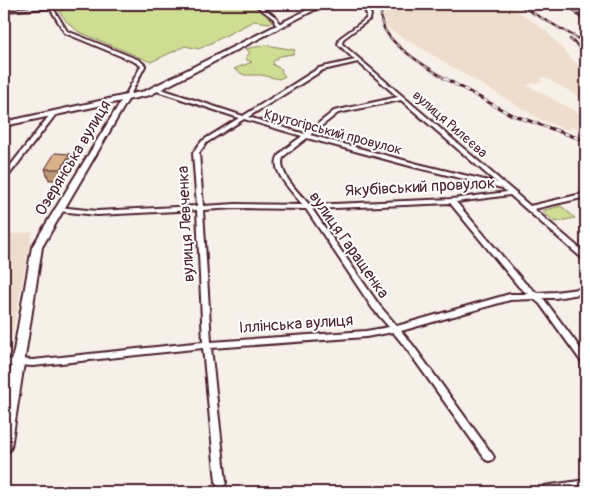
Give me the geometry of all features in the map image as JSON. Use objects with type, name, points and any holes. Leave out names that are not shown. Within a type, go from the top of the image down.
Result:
[{"type":"main road","name":"Озерянська вулиця","points":[[4,447],[37,247],[126,98],[156,88],[323,4]]},
{"type":"main road","points":[[4,124],[126,98]]},
{"type":"main road","points":[[550,492],[586,488]]},
{"type":"street","points":[[4,10],[97,4]]},
{"type":"street","points":[[256,4],[276,19],[276,23],[280,25]]},
{"type":"street","name":"вулиця Рилєєва","points":[[364,4],[369,15],[368,18],[339,41],[586,258]]},
{"type":"street","points":[[50,6],[66,32],[137,61],[143,66],[126,98]]},
{"type":"street","name":"вулиця Левченка","points":[[221,482],[207,345],[196,153],[204,142],[321,69],[359,60]]},
{"type":"street","name":"Крутогірський провулок","points":[[156,88],[241,118],[305,137],[420,168],[507,188]]},
{"type":"street","name":"вулиця Гаращенка","points":[[402,98],[336,112],[282,155],[279,160],[279,167],[287,182],[308,207],[376,307],[396,329],[489,457]]},
{"type":"street","points":[[4,178],[54,113]]},
{"type":"street","name":"Якубівський провулок","points":[[58,209],[96,213],[236,206],[308,207],[452,201],[514,194]]},
{"type":"street","points":[[530,208],[586,195]]},
{"type":"street","points":[[452,201],[522,285],[543,302],[586,362]]},
{"type":"street","name":"Іллінська вулиця","points":[[4,363],[33,363],[207,345],[366,334],[396,329],[510,297],[586,290]]},
{"type":"shaded area","points":[[390,4],[508,4],[546,31],[586,74],[586,100],[544,77],[539,78],[544,81],[527,85],[586,117],[586,133],[574,127],[567,130],[540,119],[387,28],[384,20],[384,11]]},
{"type":"shaded area","points":[[32,232],[10,347],[4,353],[4,235]]},
{"type":"green space","points":[[140,4],[253,4],[274,20],[270,23],[254,21],[199,49],[185,46],[151,62],[79,32],[67,22],[59,11]]},
{"type":"green space","points":[[266,45],[295,50],[293,54],[280,56],[274,60],[273,65],[282,69],[281,71],[285,76],[279,79],[261,75],[244,75],[234,69],[252,62],[245,59],[250,52],[245,49]]},
{"type":"green space","points":[[561,206],[575,218],[555,222],[542,211]]},
{"type":"building","points":[[55,153],[70,154],[61,169],[45,169]]},
{"type":"tram line","points":[[523,492],[586,486]]},
{"type":"railway","points":[[385,4],[381,15],[383,27],[390,37],[401,48],[446,79]]},
{"type":"railway","points":[[517,4],[586,43]]},
{"type":"railway","points":[[568,4],[586,24]]},
{"type":"railway","points":[[570,39],[586,53]]},
{"type":"railway","points":[[444,78],[510,114],[586,141]]}]
